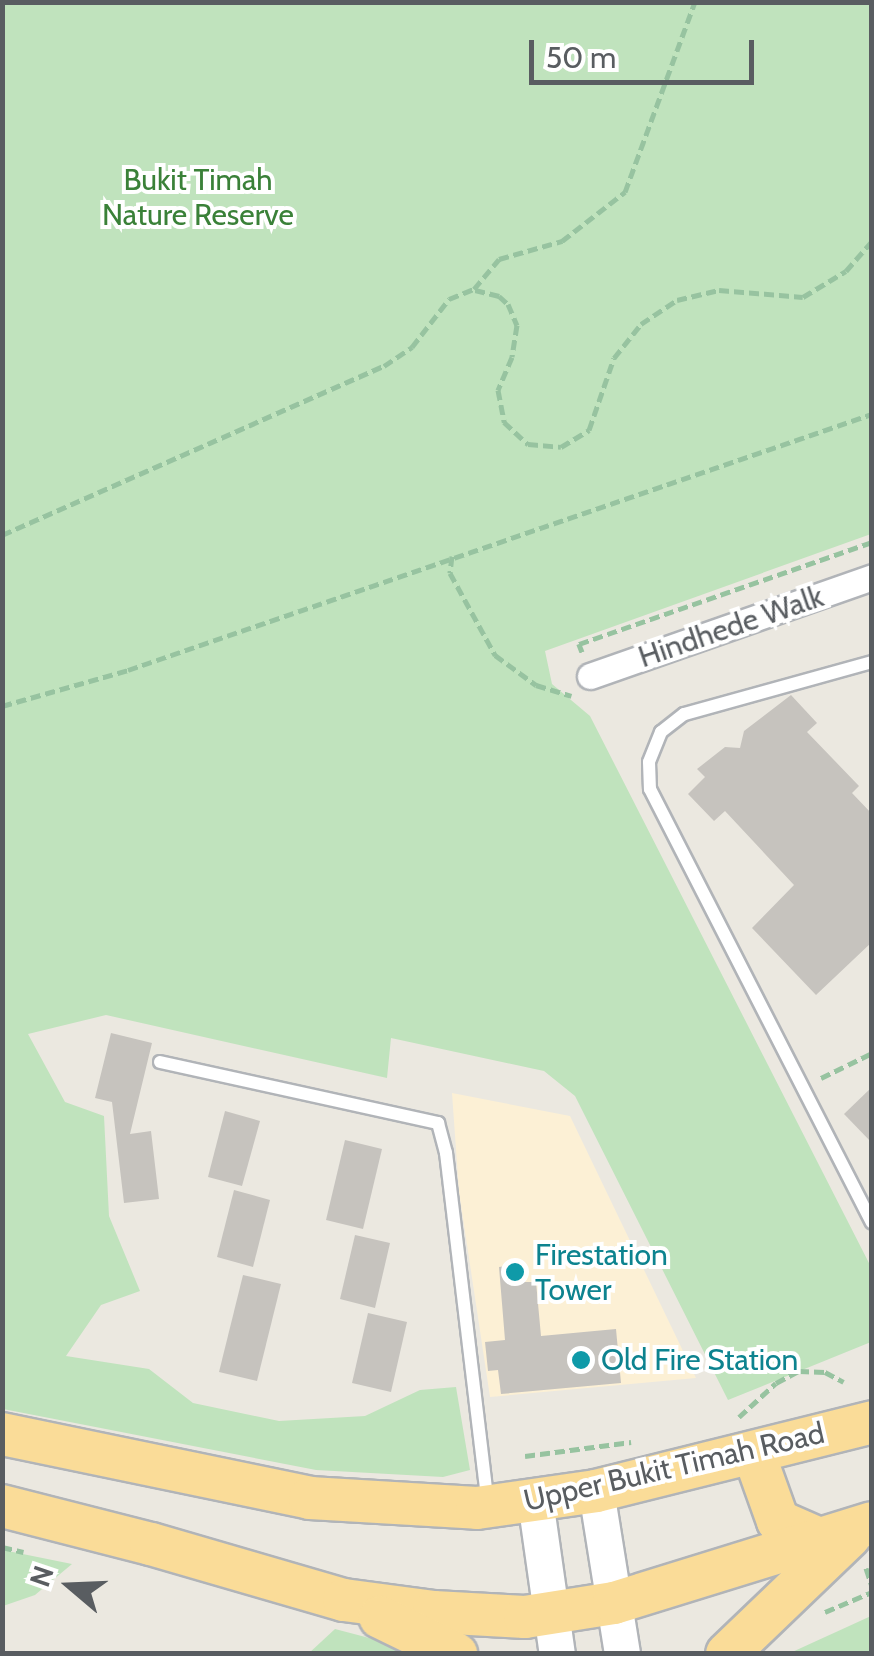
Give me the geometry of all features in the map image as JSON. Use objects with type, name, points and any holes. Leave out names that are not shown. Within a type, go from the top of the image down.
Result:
[{"type":"highway","name":"Upper Bukit Timah Road","points":[[2,1434],[310,1498],[434,1508],[488,1506],[596,1492],[872,1422]]},
{"type":"highway","points":[[754,1454],[778,1521],[818,1538]]},
{"type":"highway","points":[[2,1506],[344,1600],[555,1634],[614,1603],[818,1538],[866,1538]]},
{"type":"highway","points":[[727,1654],[775,1603],[866,1538]]},
{"type":"highway","points":[[344,1600],[456,1654]]},
{"type":"main road","points":[[596,1492],[622,1654]]},
{"type":"main road","points":[[535,1500],[555,1634]]},
{"type":"street","name":"Hindhede Walk","points":[[587,688],[872,577]]},
{"type":"lane","points":[[872,662],[684,714],[660,732],[649,762],[650,789],[872,1224]]},
{"type":"lane","points":[[160,1062],[438,1123],[446,1153],[488,1506]]},
{"type":"path","points":[[2,536],[384,366],[412,347],[449,299],[474,290],[499,259],[562,241],[624,192],[695,2]]},
{"type":"path","points":[[474,290],[499,296],[514,314],[512,356],[498,390],[504,422],[528,444],[560,447],[588,430],[614,358],[640,324],[677,300],[719,290],[803,297],[846,271],[872,241]]},
{"type":"path","points":[[2,706],[128,670],[452,555],[872,414]]},
{"type":"path","points":[[452,555],[450,574],[495,655],[536,685],[587,688]]},
{"type":"path","points":[[802,1082],[830,1076],[872,1053]]},
{"type":"path","points":[[721,1422],[740,1417],[776,1383],[799,1371],[825,1372],[844,1382]]},
{"type":"path","points":[[525,1456],[643,1441]]},
{"type":"path","points":[[866,1538],[872,1587]]},
{"type":"shaded area","points":[[452,1093],[570,1116],[696,1378],[490,1397],[459,1192]]},
{"type":"green space","name":"Bukit Timah Nature Reserve","points":[[3,2],[871,3],[871,534],[545,651],[552,684],[590,716],[871,1267],[871,1342],[728,1400],[575,1096],[544,1071],[391,1038],[387,1078],[106,1015],[28,1034],[65,1102],[104,1116],[109,1216],[140,1291],[101,1305],[66,1356],[149,1369],[193,1403],[279,1421],[365,1416],[420,1390],[456,1387],[470,1470],[443,1477],[316,1470],[3,1409]]},
{"type":"green space","points":[[3,1550],[72,1564],[35,1595],[3,1606]]},
{"type":"green space","points":[[871,1616],[871,1653],[790,1653]]},
{"type":"green space","points":[[335,1629],[396,1645],[409,1654],[308,1654]]},
{"type":"building","points":[[791,695],[817,723],[807,732],[859,786],[852,793],[872,814],[872,942],[816,995],[752,928],[794,885],[725,811],[714,821],[688,794],[705,777],[697,769],[725,747],[740,748],[744,731]]},
{"type":"building","points":[[111,1033],[152,1043],[130,1134],[151,1131],[159,1199],[124,1203],[112,1102],[95,1098]]},
{"type":"building","points":[[872,1087],[872,1143],[844,1114]]},
{"type":"building","points":[[225,1111],[260,1121],[242,1186],[208,1177]]},
{"type":"building","points":[[345,1140],[382,1149],[363,1229],[326,1220]]},
{"type":"building","points":[[234,1190],[270,1200],[253,1267],[217,1257]]},
{"type":"building","points":[[355,1235],[390,1243],[375,1308],[340,1299]]},
{"type":"building","points":[[522,1264],[524,1282],[536,1282],[541,1336],[616,1329],[621,1383],[501,1394],[498,1370],[488,1371],[485,1342],[505,1340],[499,1267]]},
{"type":"building","points":[[243,1275],[281,1284],[257,1381],[219,1372]]},
{"type":"building","points":[[368,1313],[407,1322],[391,1392],[352,1383]]},
{"type":"place","name":"Firestation Tower","points":[[515,1272]]},
{"type":"place","name":"Old Fire Station","points":[[581,1360]]}]
